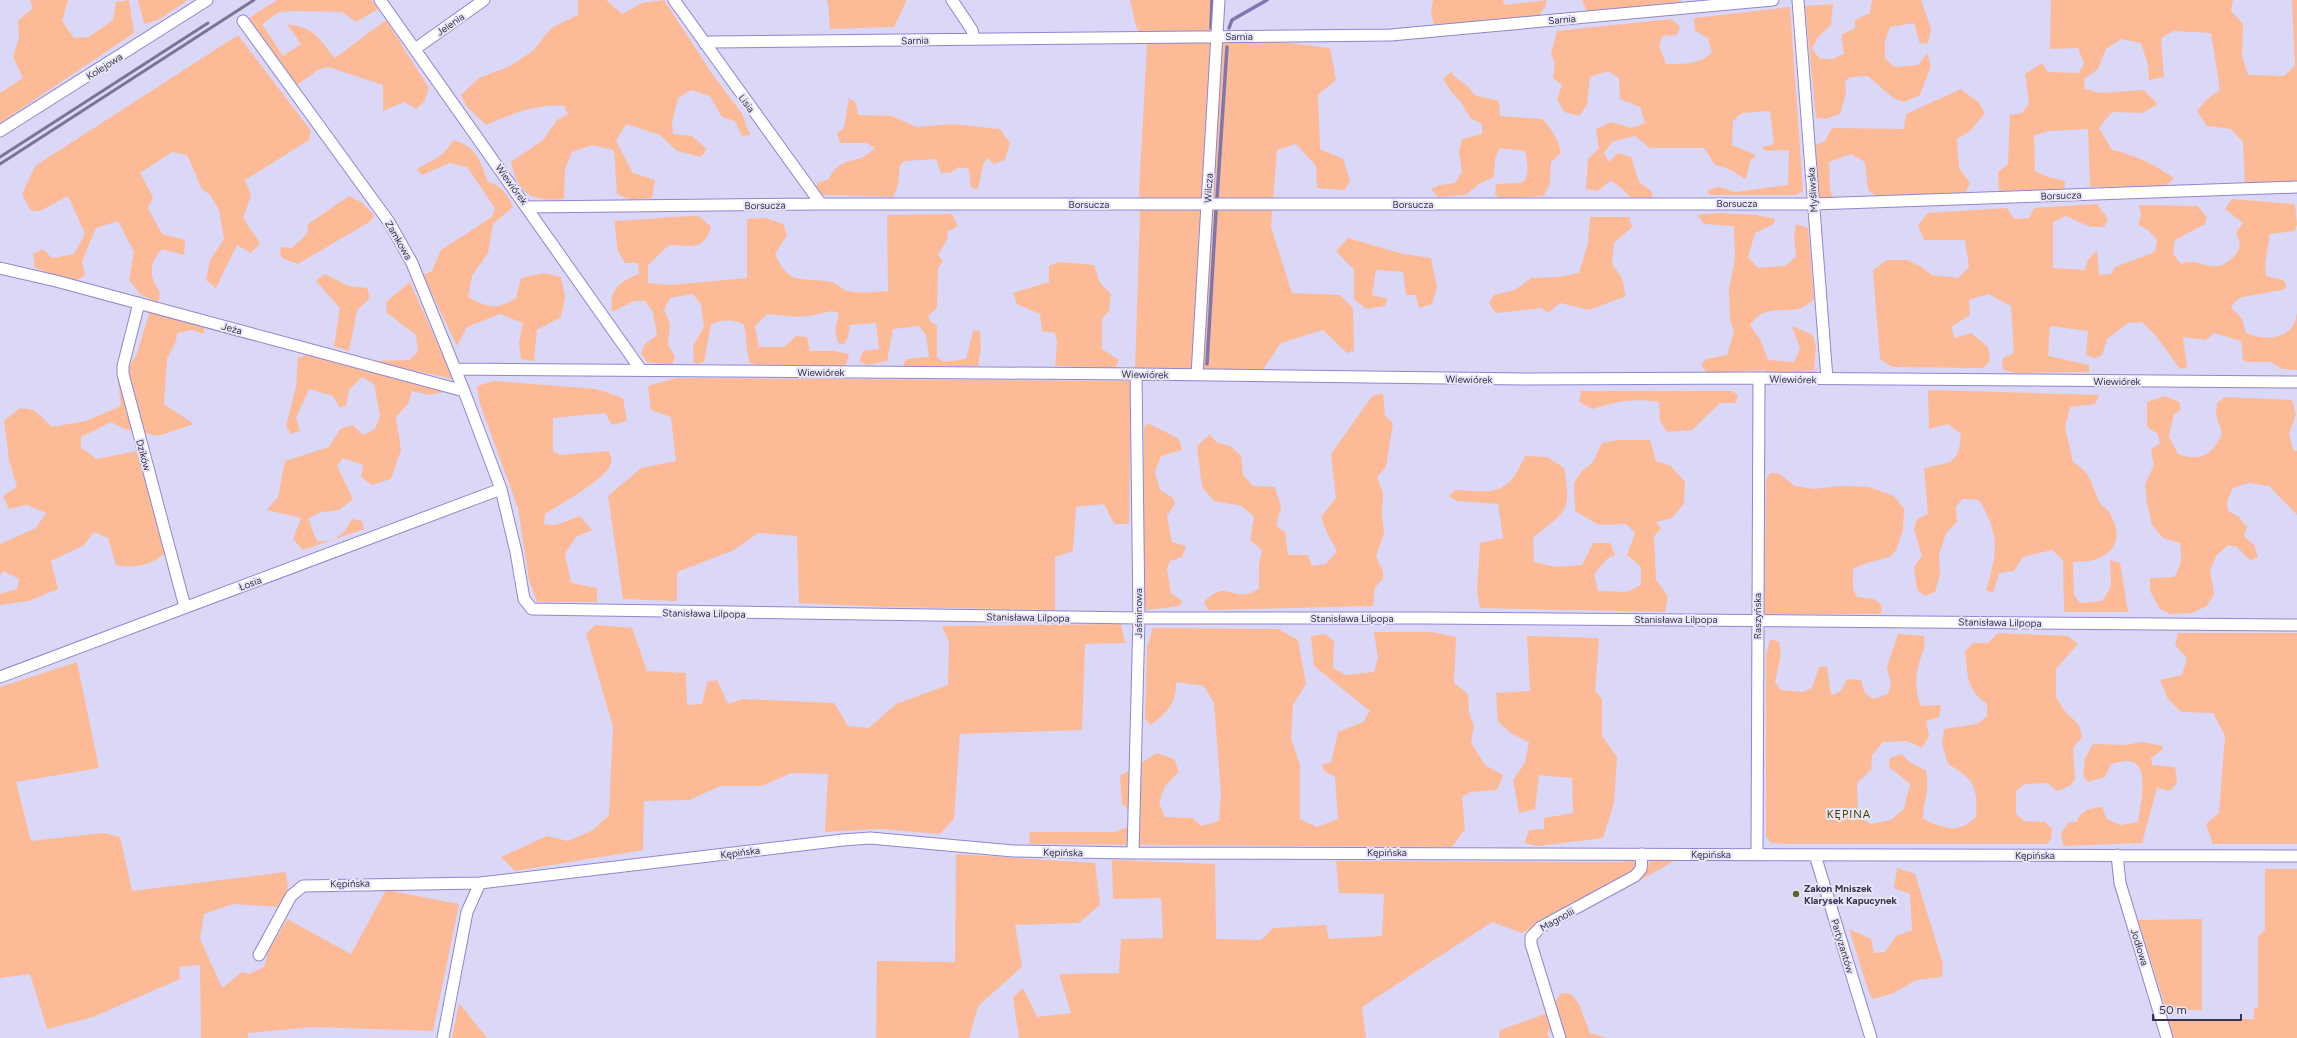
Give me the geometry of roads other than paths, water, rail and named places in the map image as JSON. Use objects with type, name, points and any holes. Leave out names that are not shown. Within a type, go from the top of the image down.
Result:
[{"type":"street","name":"Kolejowa","points":[[0,131],[207,0]]},
{"type":"street","name":"Wiewiórek","points":[[380,0],[528,207],[641,370]]},
{"type":"street","name":"Jelenia","points":[[415,49],[484,0]]},
{"type":"street","name":"Lisia","points":[[674,0],[704,44],[820,204]]},
{"type":"street","points":[[952,0],[972,30],[974,39]]},
{"type":"street","name":"Wilcza","points":[[1197,375],[1219,0]]},
{"type":"street","name":"Sarnia","points":[[704,44],[710,42],[736,41],[1391,35],[1773,0]]},
{"type":"street","name":"Myśliwska","points":[[1798,0],[1827,379]]},
{"type":"street","name":"Zamkowa","points":[[243,21],[389,222],[412,263],[464,390],[501,489]]},
{"type":"street","name":"Borsucza","points":[[528,207],[820,204],[1814,204],[2297,187]]},
{"type":"street","name":"Jeża","points":[[0,268],[139,303],[464,390]]},
{"type":"street","name":"Dzików","points":[[139,303],[123,366],[123,374],[185,607]]},
{"type":"street","name":"Wiewiórek","points":[[455,369],[1136,374],[1525,379],[1759,378],[2297,382]]},
{"type":"street","name":"Jaśminowa","points":[[1133,853],[1139,618],[1136,374]]},
{"type":"street","name":"Raszyńska","points":[[1757,854],[1759,378]]},
{"type":"street","name":"Łosia","points":[[0,677],[501,489]]},
{"type":"street","name":"Stanisława Lilpopa","points":[[501,489],[516,552],[524,600],[532,609],[1139,618],[1757,620],[2297,625]]},
{"type":"street","name":"Kępińska","points":[[259,955],[291,896],[303,886],[480,883],[870,838],[1013,851],[1133,853],[2297,856]]},
{"type":"street","name":"Magnolii","points":[[1560,1038],[1531,944],[1531,937],[1542,927],[1635,876],[1641,869],[1642,854]]},
{"type":"street","name":"Partyzantów","points":[[1816,855],[1871,1038]]},
{"type":"street","name":"Jodłowa","points":[[2116,855],[2120,883],[2167,1038]]},
{"type":"street","points":[[443,1038],[467,912],[480,883]]},
{"type":"waterway","points":[[1211,28],[1212,0]]},
{"type":"waterway","points":[[1229,28],[1232,20],[1267,0]]},
{"type":"waterway","points":[[1217,198],[1227,47]]},
{"type":"waterway","points":[[1207,364],[1216,211]]},
{"type":"railway","points":[[0,164],[254,0]]},
{"type":"railway","points":[[0,157],[208,23]]},
{"type":"place","name":"Zakon Mniszek Klarysek Kapucynek","points":[[1796,894]]},
{"type":"district","name":"KĘPINA","points":[[1849,814]]}]
